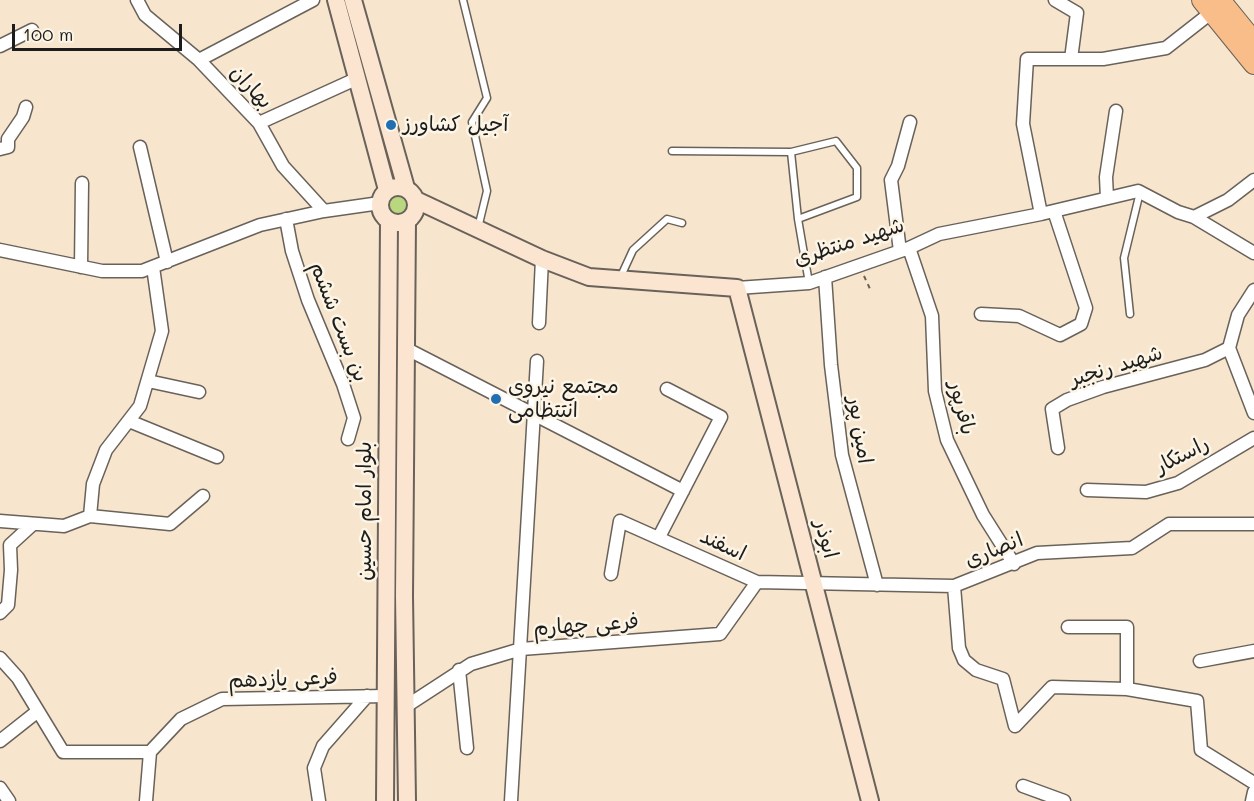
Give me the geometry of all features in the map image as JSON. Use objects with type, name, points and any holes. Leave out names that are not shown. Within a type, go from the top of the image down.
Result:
[{"type":"main road","points":[[1211,4],[1254,42]]},
{"type":"main road","points":[[1211,4],[1254,64]]},
{"type":"street","name":"بهاران","points":[[137,0],[145,15],[198,60],[259,123],[283,166],[324,211]]},
{"type":"street","points":[[198,60],[313,0]]},
{"type":"street","points":[[336,0],[358,78],[384,197],[382,213],[389,220],[401,223],[407,221],[415,212],[353,0]]},
{"type":"street","points":[[1055,0],[1077,13],[1071,59]]},
{"type":"street","points":[[1041,214],[1023,124],[1028,58],[1103,59],[1166,48],[1211,4]]},
{"type":"street","points":[[0,46],[33,30]]},
{"type":"street","points":[[259,123],[358,78]]},
{"type":"street","points":[[0,148],[8,147],[8,139],[23,117],[26,107]]},
{"type":"street","points":[[1107,198],[1106,177],[1116,111]]},
{"type":"street","name":"باقرپور","points":[[910,122],[898,166],[891,180],[905,249],[932,316],[935,391],[947,440],[983,515],[1014,564]]},
{"type":"street","points":[[140,147],[167,262]]},
{"type":"street","points":[[1194,217],[1228,200],[1254,180]]},
{"type":"street","points":[[81,267],[82,183]]},
{"type":"street","points":[[0,250],[102,271],[142,271],[260,225],[384,197],[396,186],[411,194]]},
{"type":"street","points":[[1140,192],[1178,212],[1194,217],[1254,253]]},
{"type":"street","name":"شهید منتظری","points":[[411,194],[542,259],[589,277],[737,288],[809,283],[905,249],[939,234],[1140,192]]},
{"type":"street","points":[[981,314],[1019,316],[1060,335],[1081,324],[1086,308],[1054,211]]},
{"type":"street","name":"بن بست ششم","points":[[286,219],[292,251],[308,300],[343,384],[354,418],[348,439]]},
{"type":"street","name":"بلوار امام حسین","points":[[385,801],[389,220]]},
{"type":"street","name":"بلوار امام حسین","points":[[406,801],[407,221]]},
{"type":"street","points":[[539,323],[542,259]]},
{"type":"street","points":[[90,516],[93,484],[106,450],[140,405],[162,331],[153,267]]},
{"type":"street","name":"امین پور","points":[[825,278],[831,365],[842,455],[877,585]]},
{"type":"street","name":"ابوذر","points":[[737,288],[870,801]]},
{"type":"street","points":[[1254,290],[1238,315],[1229,348],[1251,397],[1254,413]]},
{"type":"street","points":[[405,348],[682,491]]},
{"type":"street","name":"شهید رنجبر","points":[[1058,448],[1052,409],[1067,400],[1103,387],[1205,360],[1229,348]]},
{"type":"street","points":[[512,801],[537,361]]},
{"type":"street","points":[[148,381],[199,392]]},
{"type":"street","points":[[659,537],[721,417],[668,390]]},
{"type":"street","points":[[129,421],[217,457]]},
{"type":"street","name":"راستکار","points":[[1087,490],[1146,492],[1178,483],[1254,438]]},
{"type":"street","points":[[0,520],[64,526],[90,516],[170,524],[203,496]]},
{"type":"street","name":"اسفند","points":[[611,574],[620,521],[756,582],[814,584]]},
{"type":"street","points":[[0,613],[8,605],[11,570],[10,545],[33,524]]},
{"type":"street","name":"انصاری","points":[[814,584],[954,586],[1037,553],[1132,548],[1169,524],[1254,524]]},
{"type":"street","name":"فرعی چهارم","points":[[405,707],[459,670],[471,664],[521,649],[720,634],[756,582]]},
{"type":"street","points":[[954,586],[959,648],[964,660],[976,670],[1003,679],[1015,726],[1052,687],[1127,689],[1197,701],[1200,750],[1254,783]]},
{"type":"street","points":[[1068,627],[1127,627],[1127,689]]},
{"type":"street","points":[[1200,661],[1254,651]]},
{"type":"street","points":[[0,658],[18,678],[63,752],[150,752],[146,801]]},
{"type":"street","points":[[459,670],[467,748]]},
{"type":"street","points":[[319,801],[314,768],[322,746],[367,696]]},
{"type":"street","name":"فرعی یازدهم","points":[[150,752],[181,720],[222,699],[386,696]]},
{"type":"street","points":[[0,741],[38,711]]},
{"type":"street","points":[[1023,786],[1064,801]]},
{"type":"street","points":[[0,788],[9,801]]},
{"type":"street","points":[[1252,801],[1254,792]]},
{"type":"lane","points":[[463,0],[487,98],[472,122],[486,191],[478,228]]},
{"type":"lane","points":[[672,151],[791,153],[836,141],[857,168],[857,197],[798,219]]},
{"type":"lane","points":[[791,153],[798,219],[809,283]]},
{"type":"lane","points":[[1130,314],[1124,258],[1140,192]]},
{"type":"lane","points":[[620,280],[633,250],[667,219],[682,223]]},
{"type":"path","points":[[860,265],[871,291]]},
{"type":"green space","points":[[398,190],[409,194],[413,205],[409,216],[398,220],[387,216],[383,205],[387,194]]},
{"type":"place","name":"آجیل کشاورز","points":[[391,125]]},
{"type":"place","name":"مجتمع نیروی انتتظامی","points":[[496,399]]}]
